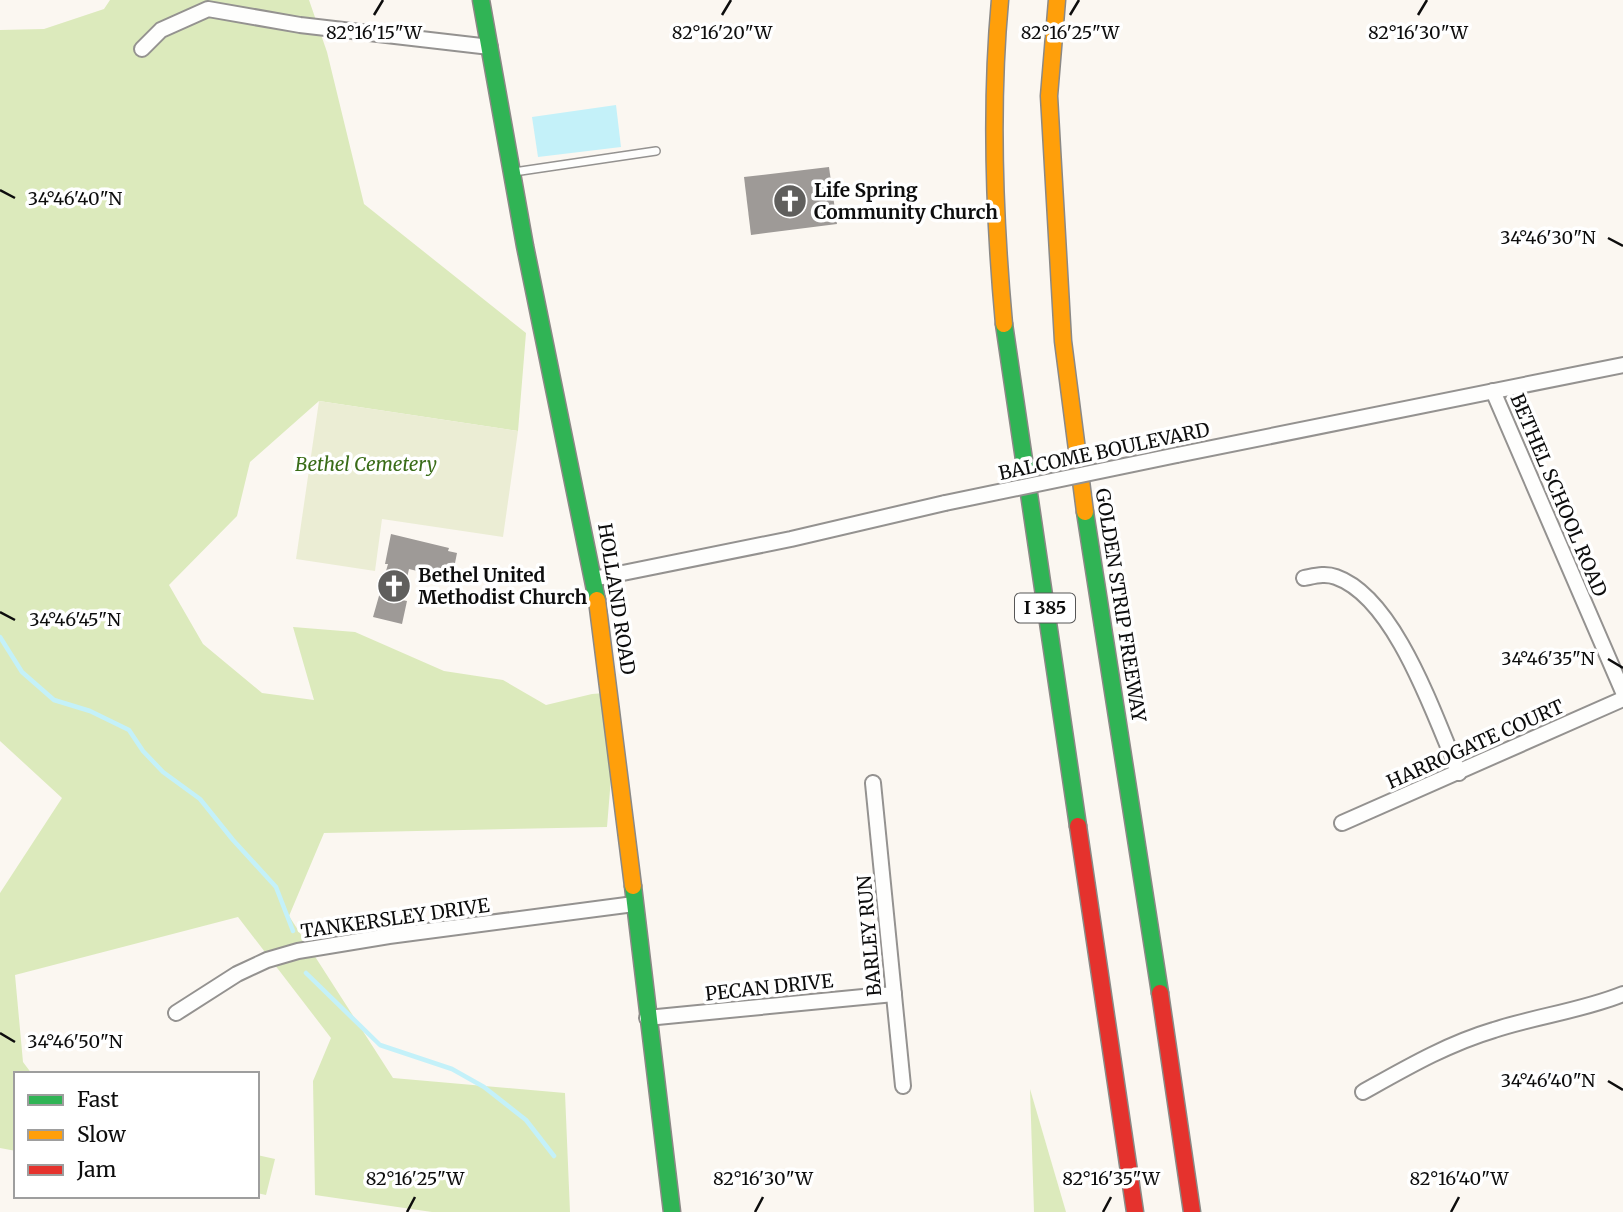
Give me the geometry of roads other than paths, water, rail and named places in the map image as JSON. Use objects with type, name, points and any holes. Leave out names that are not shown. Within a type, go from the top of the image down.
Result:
[{"type":"main road","name":"HOLLAND ROAD","points":[[481,0],[525,246],[593,579],[611,695],[672,1212]]},
{"type":"main road","name":"I 385","points":[[1000,0],[994,91],[994,177],[1004,326],[1135,1212]]},
{"type":"main road","name":"GOLDEN STRIP FREEWAY","points":[[1057,0],[1049,96],[1063,341],[1090,547],[1149,915],[1192,1212]]},
{"type":"street","points":[[142,49],[161,30],[208,9],[300,25],[490,47]]},
{"type":"street","name":"BALCOME BOULEVARD","points":[[593,579],[791,539],[945,503],[1623,365]]},
{"type":"street","name":"BETHEL SCHOOL ROAD","points":[[1493,391],[1623,692]]},
{"type":"street","points":[[1304,578],[1327,574],[1337,577],[1354,587],[1385,618],[1410,660],[1459,773]]},
{"type":"street","name":"HARROGATE COURT","points":[[1342,823],[1623,699]]},
{"type":"street","name":"BARLEY RUN","points":[[873,783],[903,1086]]},
{"type":"street","name":"TANKERSLEY DRIVE","points":[[176,1013],[237,974],[267,960],[298,951],[389,936],[634,904]]},
{"type":"street","name":"PECAN DRIVE","points":[[647,1018],[894,994]]},
{"type":"street","points":[[1363,1092],[1458,1042],[1623,994]]},
{"type":"lane","points":[[513,173],[656,151]]},
{"type":"water","points":[[616,105],[621,147],[538,157],[532,117]]},
{"type":"waterway","points":[[0,637],[22,672],[54,700],[90,711],[129,730],[143,751],[163,772],[200,799],[276,887],[293,931]]},
{"type":"waterway","points":[[306,973],[380,1045],[452,1069],[484,1087],[526,1120],[554,1156]]},
{"type":"place","name":"Life Spring Community Church","points":[[790,201]]},
{"type":"place","name":"Bethel United Methodist Church","points":[[394,586]]},
{"type":"park label","name":"Bethel Cemetery","points":[[366,464]]}]
